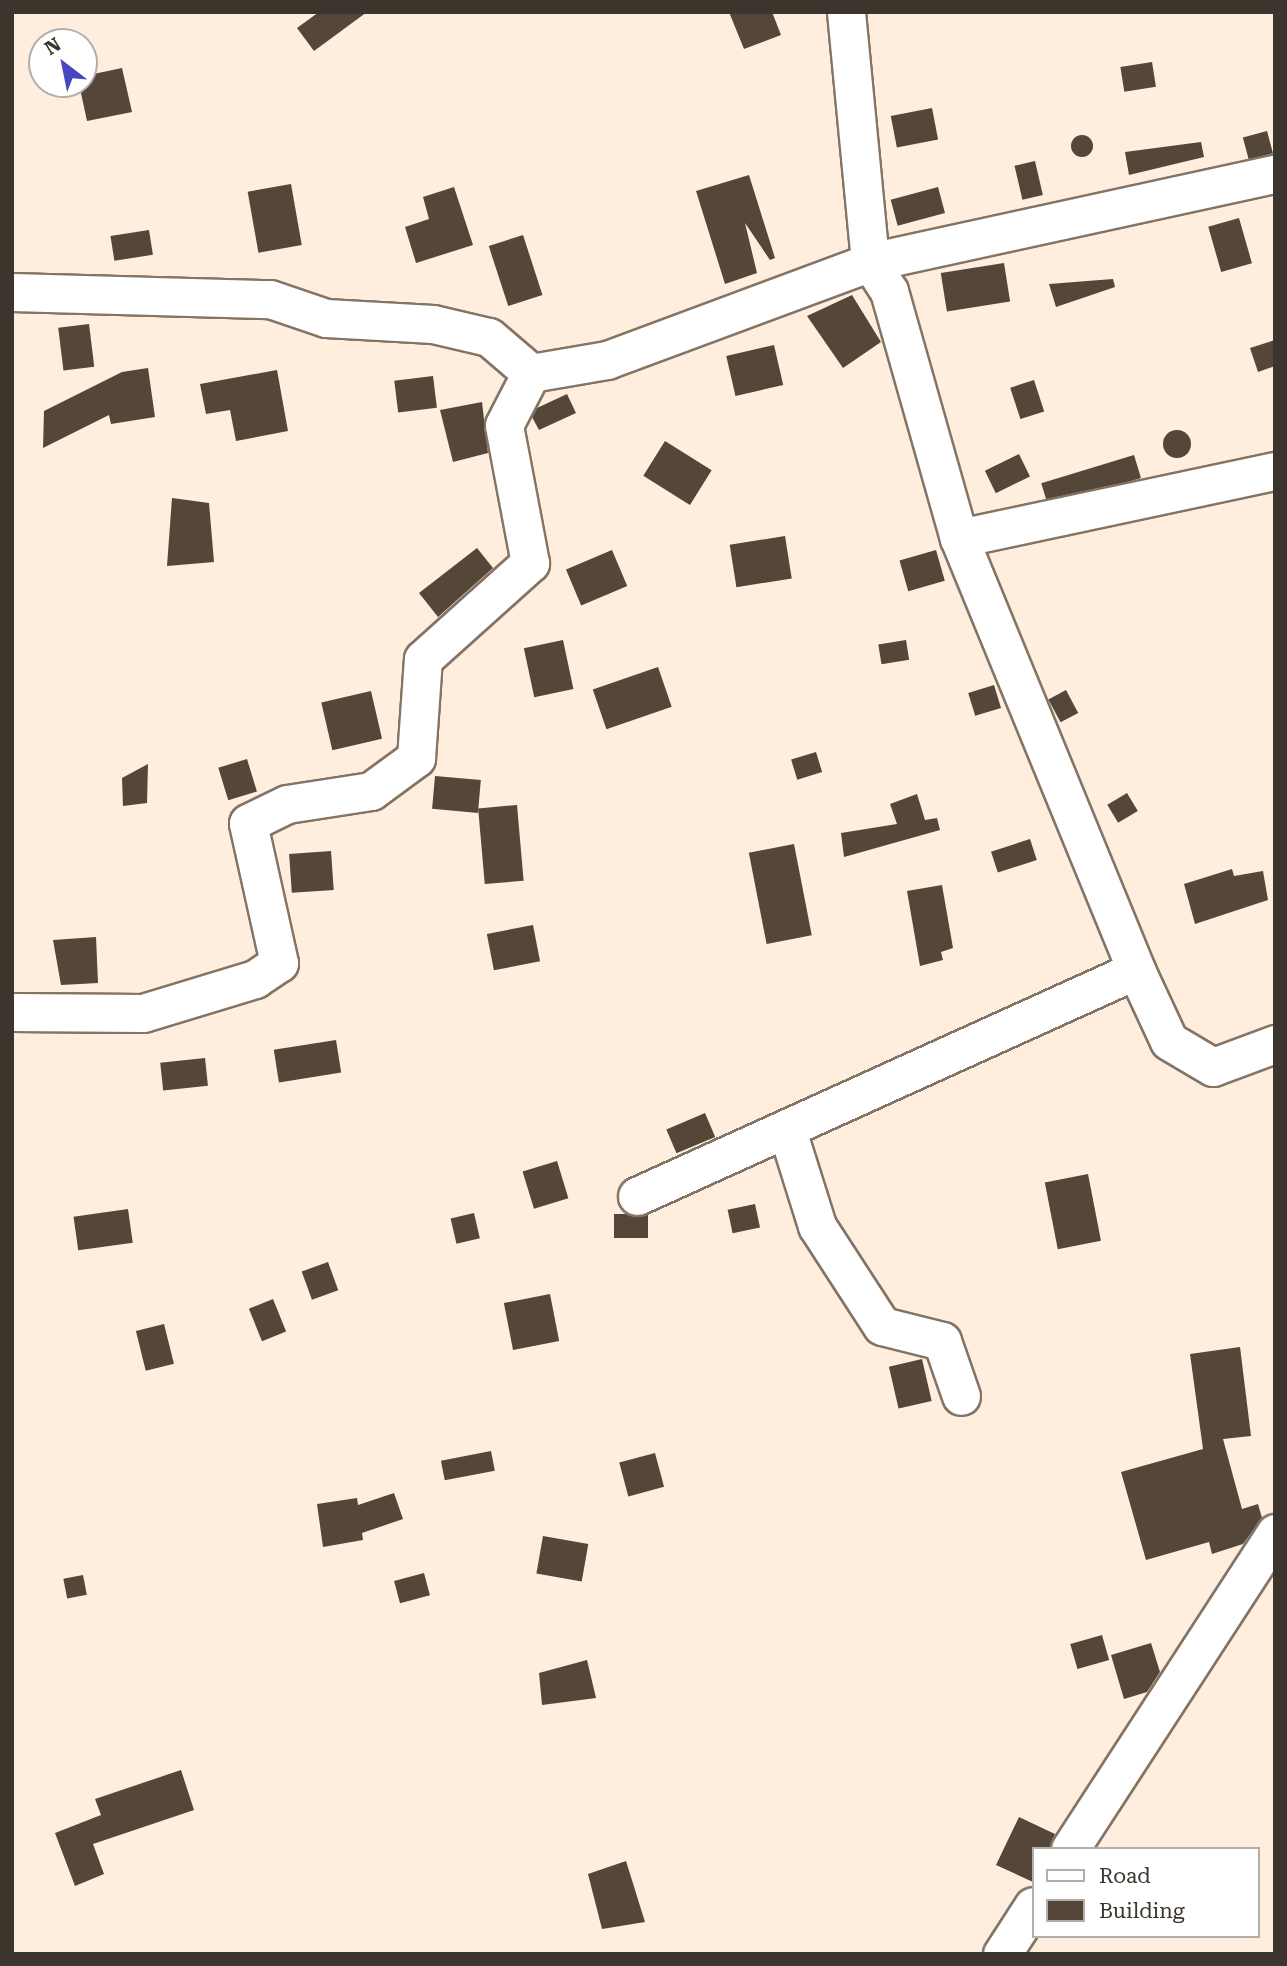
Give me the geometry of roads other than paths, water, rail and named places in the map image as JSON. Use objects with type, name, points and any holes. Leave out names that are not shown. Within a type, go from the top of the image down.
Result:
[{"type":"street","points":[[846,12],[870,262],[889,291],[959,538],[1136,970],[1169,1041],[1213,1067],[1275,1044]]},
{"type":"street","points":[[531,373],[607,360],[870,262],[1275,174]]},
{"type":"street","points":[[12,292],[270,299],[326,318],[433,324],[489,337],[531,373]]},
{"type":"street","points":[[12,1012],[143,1013],[256,979],[279,963],[248,823],[287,804],[372,791],[416,758],[424,659],[530,563],[504,425],[531,373]]},
{"type":"street","points":[[959,538],[1275,471]]},
{"type":"street","points":[[637,1196],[1136,970]]},
{"type":"street","points":[[787,1130],[817,1226],[882,1326],[942,1341],[961,1396]]},
{"type":"street","points":[[1071,1847],[1275,1533]]},
{"type":"street","points":[[1002,1954],[1032,1908]]}]
